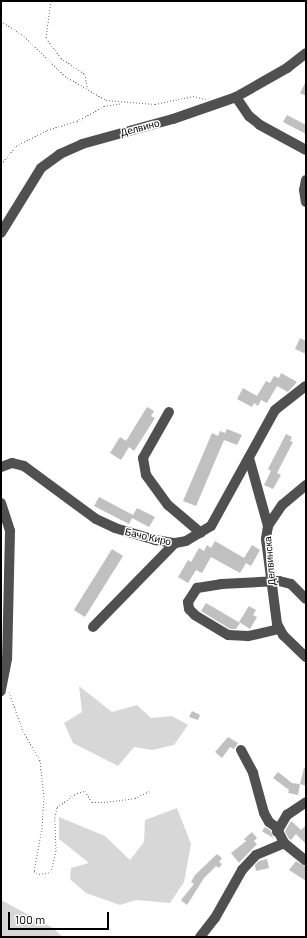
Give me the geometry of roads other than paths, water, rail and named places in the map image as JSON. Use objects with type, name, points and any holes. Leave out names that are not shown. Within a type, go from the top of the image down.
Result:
[{"type":"street","name":"Делвино","points":[[1,233],[41,168],[60,154],[82,144],[173,119],[236,97],[270,79],[306,53]]},
{"type":"street","points":[[236,97],[249,116],[260,125],[306,150]]},
{"type":"street","points":[[306,180],[304,190],[306,202]]},
{"type":"street","name":"Бачо Киро","points":[[1,467],[12,463],[24,466],[96,519],[114,528],[175,543],[186,541],[202,533],[211,526],[275,410],[306,386]]},
{"type":"street","points":[[169,412],[143,458],[146,475],[156,492],[168,505],[202,533]]},
{"type":"street","points":[[249,458],[268,526]]},
{"type":"street","name":"Делвинска","points":[[279,629],[266,539],[268,526],[282,505],[306,486]]},
{"type":"street","points":[[1,503],[10,531],[5,678],[1,691]]},
{"type":"street","points":[[93,627],[175,543]]},
{"type":"street","points":[[306,599],[291,584],[272,582],[221,584],[197,588],[188,602],[189,608],[204,622],[228,635],[248,636],[279,629],[306,657]]},
{"type":"street","points":[[240,750],[253,773],[264,813],[284,843],[306,861]]},
{"type":"street","points":[[277,832],[288,815],[306,802]]},
{"type":"street","points":[[200,937],[215,918],[242,870],[256,855],[284,843]]}]
